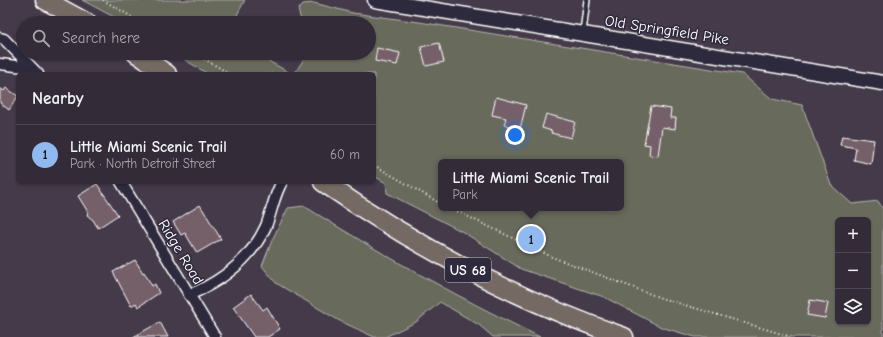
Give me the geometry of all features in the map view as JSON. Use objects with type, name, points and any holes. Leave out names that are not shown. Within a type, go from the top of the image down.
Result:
[{"type":"highway","points":[[45,0],[74,16]]},
{"type":"highway","points":[[146,60],[164,72]]},
{"type":"highway","name":"US 68","points":[[326,184],[395,230],[472,272],[544,306],[624,337]]},
{"type":"street","name":"Old Springfield Pike","points":[[375,0],[883,83]]},
{"type":"street","points":[[0,38],[4,39],[16,51]]},
{"type":"street","points":[[24,60],[35,71]]},
{"type":"street","points":[[0,64],[35,71]]},
{"type":"street","name":"Ridge Road","points":[[122,184],[215,337]]},
{"type":"street","points":[[190,295],[213,284],[229,273],[249,252],[265,226],[281,184]]},
{"type":"lane","points":[[583,34],[587,0]]},
{"type":"path","points":[[103,0],[130,16]]},
{"type":"path","points":[[206,60],[227,72]]},
{"type":"path","points":[[376,166],[438,202]]},
{"type":"path","points":[[456,211],[552,257],[661,298],[792,337]]},
{"type":"green space","points":[[82,0],[245,0],[237,16],[112,16]]},
{"type":"green space","points":[[314,3],[353,13],[375,16],[300,16],[298,10],[303,4]]},
{"type":"green space","points":[[376,16],[742,74],[772,99],[802,105],[831,185],[852,204],[878,201],[883,209],[883,337],[695,337],[661,327],[604,297],[521,269],[463,232],[387,193],[386,183],[376,177],[376,72],[295,72],[303,60],[376,60]]},
{"type":"green space","points":[[185,60],[267,60],[288,72],[205,72]]},
{"type":"green space","points":[[304,206],[420,275],[540,337],[493,337],[479,325],[440,302],[416,322],[385,337],[374,337],[338,320],[276,283],[262,266],[273,238],[288,208]]},
{"type":"building","points":[[439,43],[444,62],[426,66],[421,47]]},
{"type":"building","points":[[377,48],[400,53],[397,65],[375,61]]},
{"type":"building","points":[[0,88],[4,91],[6,88],[16,95],[16,99],[9,110],[0,103]]},
{"type":"building","points":[[496,97],[526,105],[520,129],[504,125],[506,118],[492,115]]},
{"type":"building","points":[[651,106],[671,109],[670,118],[676,118],[675,129],[662,127],[658,156],[649,155],[650,145],[644,144]]},
{"type":"building","points":[[546,114],[575,122],[571,138],[551,133],[552,131],[542,128]]},
{"type":"building","points":[[842,136],[874,140],[871,164],[854,160],[856,148],[840,145]]},
{"type":"building","points":[[97,184],[118,215],[98,228],[93,220],[87,215],[88,212],[78,196]]},
{"type":"building","points":[[200,205],[221,239],[197,253],[185,233],[181,235],[173,222]]},
{"type":"building","points":[[135,260],[152,286],[155,284],[159,293],[138,307],[136,303],[131,306],[113,272]]},
{"type":"building","points":[[251,294],[263,310],[267,307],[280,329],[268,337],[254,337],[233,307]]},
{"type":"building","points":[[810,300],[828,303],[825,318],[807,315]]},
{"type":"building","points":[[160,322],[168,337],[133,337]]},
{"type":"place","name":"Little Miami Scenic Trail","points":[[531,239]]}]
